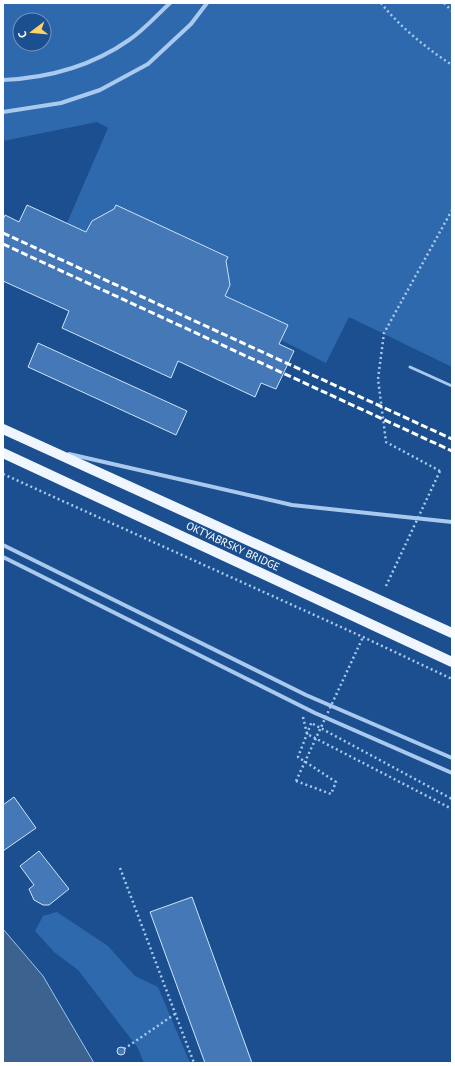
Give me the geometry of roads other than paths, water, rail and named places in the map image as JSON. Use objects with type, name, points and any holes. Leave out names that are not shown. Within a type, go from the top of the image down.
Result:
[{"type":"main road","name":"OKTYABRSKY BRIDGE","points":[[3,429],[452,633]]},
{"type":"main road","name":"OKTYABRSKY BRIDGE","points":[[3,453],[452,662]]},
{"type":"street","points":[[3,80],[21,80],[56,73],[89,63],[130,40],[170,3]]},
{"type":"street","points":[[3,112],[61,103],[100,90],[148,64],[191,24],[207,3]]},
{"type":"street","points":[[50,450],[292,505],[452,522]]},
{"type":"street","points":[[3,545],[306,695],[452,758]]},
{"type":"street","points":[[3,557],[315,713],[452,773]]},
{"type":"lane","points":[[410,367],[452,386]]},
{"type":"railway","points":[[3,233],[452,439]]},
{"type":"railway","points":[[3,244],[452,451]]}]
